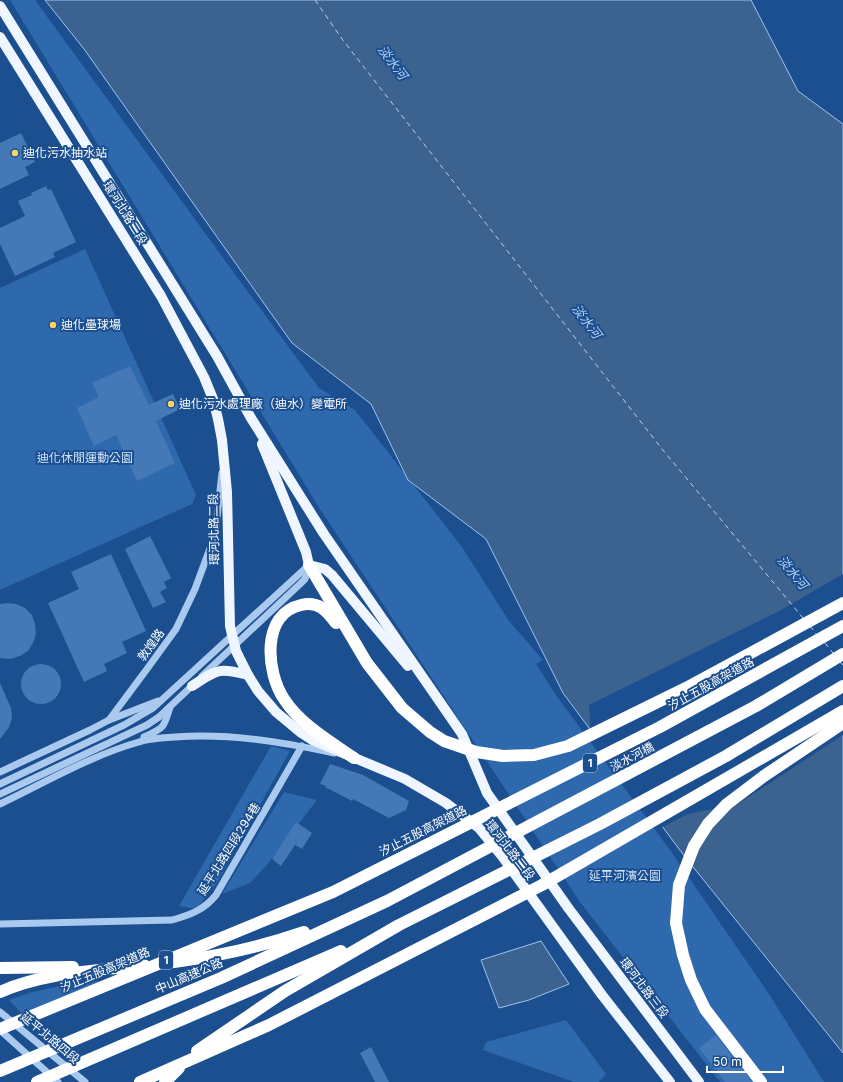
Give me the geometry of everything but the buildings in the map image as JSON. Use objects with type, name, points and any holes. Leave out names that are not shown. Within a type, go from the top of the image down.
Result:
[{"type":"highway","points":[[309,565],[367,663]]},
{"type":"highway","points":[[354,758],[307,724],[283,698],[276,682],[271,662],[272,635],[279,619],[286,611],[295,606],[305,604],[321,606],[327,610],[402,708],[430,732],[444,741],[459,747],[476,752],[503,756],[534,755],[568,746],[686,688],[843,603]]},
{"type":"highway","name":"汐止五股高架道路","points":[[0,1030],[333,892],[660,727],[843,626]]},
{"type":"highway","name":"淡水河橋","points":[[387,901],[756,706],[843,654]]},
{"type":"highway","points":[[166,1082],[187,1058],[284,991],[399,926],[600,824],[726,756],[843,686]]},
{"type":"highway","points":[[140,1082],[269,1025],[542,885],[843,711]]},
{"type":"highway","points":[[762,1082],[705,1009],[691,980],[682,955],[676,923],[679,885],[694,846],[708,824],[727,804],[764,776],[843,723]]},
{"type":"highway","name":"1","points":[[0,992],[17,984],[70,973],[211,957],[278,941],[387,901]]},
{"type":"highway","name":"中山高速公路","points":[[0,1071],[221,978],[387,901]]},
{"type":"highway","points":[[41,1080],[399,926]]},
{"type":"highway","points":[[0,968],[128,967]]},
{"type":"main road","name":"環河北路二段","points":[[0,6],[217,356],[251,418],[324,534],[462,734],[487,793],[569,909]]},
{"type":"main road","name":"環河北路二段","points":[[0,37],[162,296],[204,377],[218,419],[224,459],[229,618],[233,641],[248,675],[258,691],[276,712],[300,732],[354,758],[405,779],[446,803],[479,828],[502,856],[602,995],[670,1082]]},
{"type":"main road","points":[[251,418],[306,552],[309,565],[325,569],[332,575],[447,713]]},
{"type":"main road","points":[[192,686],[218,671],[231,671],[248,675]]},
{"type":"main road","name":"環河北路三段","points":[[569,909],[699,1082]]},
{"type":"street","name":"敦煌路","points":[[0,772],[109,720],[176,629],[195,589],[215,535],[224,459]]},
{"type":"street","points":[[0,794],[147,725],[170,707],[192,686],[233,641],[309,565]]},
{"type":"street","points":[[0,784],[141,716],[233,641]]},
{"type":"street","points":[[109,720],[163,699]]},
{"type":"street","points":[[0,804],[114,750],[157,732],[163,728],[166,723],[170,707]]},
{"type":"street","points":[[114,750],[139,741],[150,739],[193,736],[249,738],[302,746],[354,758]]},
{"type":"street","name":"延平北路四段294巷","points":[[0,924],[172,920],[190,915],[203,908],[216,895],[302,746]]},
{"type":"street","name":"延平北路四段","points":[[0,1012],[85,1082]]},
{"type":"street","points":[[0,1030],[58,1082]]},
{"type":"green space","name":"延平河濱公園","points":[[10,0],[35,0],[319,388],[355,410],[462,547],[509,621],[543,660],[536,664],[556,695],[670,850],[769,994],[824,1082],[720,1082],[580,902],[318,506]]},
{"type":"green space","name":"迪化休閒運動公園","points":[[85,249],[196,495],[192,504],[0,590],[0,288]]},
{"type":"green space","points":[[271,746],[290,751],[217,883],[196,909],[179,906]]},
{"type":"green space","points":[[284,792],[317,800],[266,866],[250,883],[222,894]]},
{"type":"green space","points":[[106,981],[24,1016],[9,1000],[29,993],[77,982]]},
{"type":"green space","points":[[566,1020],[606,1074],[599,1082],[574,1082],[483,1050],[486,1042]]},
{"type":"water","name":"淡水河","points":[[45,0],[751,0],[798,91],[843,124],[843,1053],[685,857],[563,693],[486,539],[408,480],[371,404],[292,343],[84,49]]},
{"type":"water","points":[[541,941],[569,984],[529,1000],[499,1008],[481,960]]},
{"type":"pier","points":[[843,574],[843,735],[738,804],[688,814],[661,828],[591,734],[589,705],[781,610]]},
{"type":"ferry route","points":[[315,0],[342,39],[662,449],[803,618]]},
{"type":"ferry route","points":[[810,626],[817,635]]},
{"type":"ferry route","points":[[825,643],[833,653]]},
{"type":"ferry route","points":[[840,662],[843,665]]},
{"type":"place","name":"迪化污水抽水站","points":[[15,153]]},
{"type":"place","name":"迪化壘球場","points":[[53,325]]},
{"type":"place","name":"迪化污水處理廠（迪水）變電所","points":[[171,404]]}]
